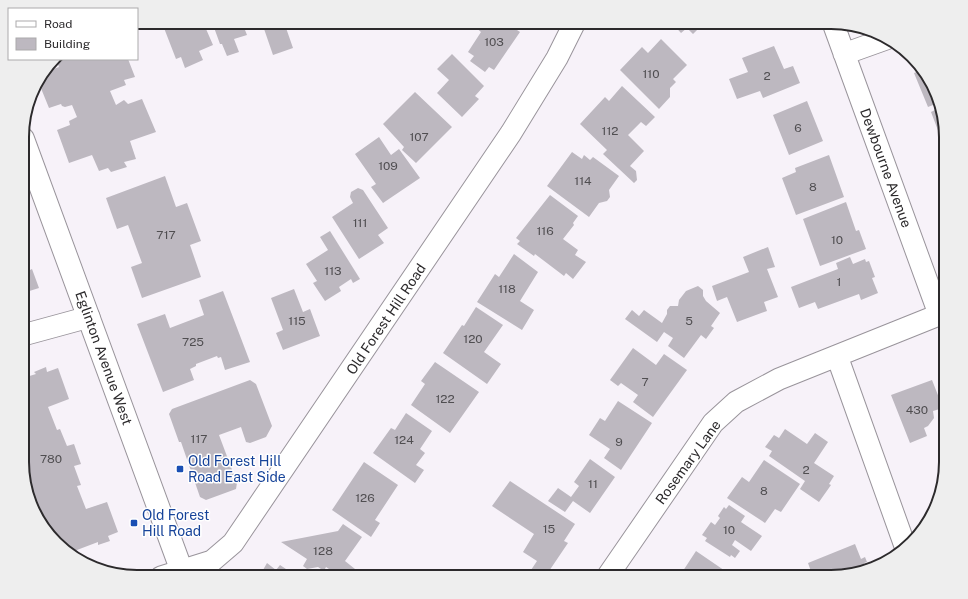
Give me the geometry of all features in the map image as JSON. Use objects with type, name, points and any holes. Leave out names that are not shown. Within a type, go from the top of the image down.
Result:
[{"type":"main road","name":"Eglinton Avenue West","points":[[29,155],[181,570]]},
{"type":"street","name":"Old Forest Hill Road","points":[[191,570],[212,561],[233,543],[511,133],[557,58],[572,29]]},
{"type":"street","name":"Dewbourne Avenue","points":[[836,29],[939,303]]},
{"type":"street","points":[[844,54],[880,40]]},
{"type":"street","name":"Rosemary Lane","points":[[612,570],[713,423],[736,402],[779,379],[939,315]]},
{"type":"street","points":[[29,333],[89,317]]},
{"type":"street","points":[[837,356],[903,542]]},
{"type":"building","points":[[164,29],[206,29],[213,45],[199,51],[203,60],[185,68],[181,57],[176,59]]},
{"type":"building","points":[[215,29],[248,29],[245,30],[247,35],[234,39],[239,52],[227,56],[222,44],[220,44]]},
{"type":"building","points":[[264,29],[286,29],[293,48],[273,55]]},
{"type":"building","points":[[478,29],[516,29],[520,32],[494,70],[489,67],[485,72],[470,61],[474,56],[468,52],[481,32]]},
{"type":"building","points":[[677,29],[686,29],[681,33]]},
{"type":"building","points":[[688,29],[698,29],[693,34]]},
{"type":"building","points":[[661,39],[687,65],[673,79],[676,82],[670,88],[670,97],[659,109],[620,70],[642,47],[648,53]]},
{"type":"building","points":[[774,46],[784,69],[793,66],[800,83],[763,98],[760,91],[737,99],[729,79],[748,72],[742,58]]},
{"type":"building","points":[[452,54],[484,86],[475,96],[479,99],[462,117],[437,93],[449,80],[437,69]]},
{"type":"building","points":[[62,60],[128,60],[135,77],[124,80],[126,85],[110,91],[116,105],[124,100],[128,104],[142,99],[156,132],[130,141],[136,159],[124,162],[127,167],[111,172],[108,168],[99,171],[92,155],[69,163],[57,130],[70,125],[69,121],[77,117],[72,105],[65,107],[61,104],[49,108],[41,88],[54,69],[59,67],[58,64]]},
{"type":"building","points":[[917,72],[925,83],[934,105],[928,107],[914,73]]},
{"type":"building","points":[[622,86],[655,117],[646,126],[641,122],[628,135],[644,151],[630,166],[636,171],[637,180],[634,183],[603,154],[607,150],[580,124],[605,97],[609,101]]},
{"type":"building","points":[[415,92],[452,127],[416,163],[402,150],[404,147],[383,124]]},
{"type":"building","points":[[807,101],[823,141],[789,155],[773,115]]},
{"type":"building","points":[[935,110],[939,133],[931,112]]},
{"type":"building","points":[[379,137],[391,155],[399,149],[420,178],[383,203],[371,187],[376,184],[355,154]]},
{"type":"building","points":[[572,152],[582,159],[584,155],[590,160],[593,157],[619,176],[609,190],[610,197],[607,201],[599,203],[589,217],[547,186]]},
{"type":"building","points":[[829,155],[844,197],[796,215],[782,178],[796,172],[795,168]]},
{"type":"building","points":[[165,176],[176,207],[187,203],[201,241],[190,245],[201,277],[142,298],[131,267],[142,263],[128,225],[117,229],[106,198]]},
{"type":"building","points":[[358,188],[363,190],[388,228],[378,235],[384,243],[359,259],[332,217],[353,203],[350,197],[351,192]]},
{"type":"building","points":[[550,195],[578,216],[573,223],[574,225],[563,239],[578,250],[575,255],[586,262],[573,279],[566,273],[564,276],[535,254],[534,256],[517,244],[520,241],[516,238]]},
{"type":"building","points":[[846,202],[856,231],[859,230],[866,249],[820,266],[803,219]]},
{"type":"building","points":[[330,231],[360,279],[353,283],[351,279],[339,287],[341,291],[325,301],[313,283],[317,281],[306,264],[328,250],[320,237]]},
{"type":"building","points":[[768,247],[775,267],[767,269],[778,297],[764,302],[767,311],[737,322],[727,297],[717,301],[712,286],[749,272],[743,257]]},
{"type":"building","points":[[514,254],[538,272],[520,301],[534,310],[522,330],[477,302],[495,274],[499,277]]},
{"type":"building","points":[[850,257],[853,264],[865,259],[866,262],[869,261],[875,277],[872,278],[878,293],[861,300],[859,294],[818,309],[815,302],[799,308],[791,287],[838,269],[836,263]]},
{"type":"building","points":[[32,269],[39,288],[29,291],[29,270]]},
{"type":"building","points":[[698,286],[703,290],[703,296],[706,301],[720,313],[711,326],[714,328],[706,339],[701,335],[684,358],[668,346],[673,338],[664,332],[657,342],[625,319],[632,310],[639,316],[644,310],[662,323],[670,306],[678,306],[679,300],[686,291]]},
{"type":"building","points":[[294,289],[303,312],[310,309],[320,336],[283,350],[276,333],[283,330],[271,298]]},
{"type":"building","points":[[223,291],[250,362],[225,370],[221,357],[218,358],[217,356],[196,364],[196,366],[190,369],[194,380],[163,392],[137,324],[165,314],[170,328],[204,315],[199,300]]},
{"type":"building","points":[[476,307],[503,325],[484,352],[501,364],[487,384],[443,353],[462,325],[464,326]]},
{"type":"building","points":[[633,348],[656,365],[664,354],[687,370],[653,417],[633,402],[638,395],[621,383],[618,386],[610,380]]},
{"type":"building","points":[[435,362],[479,392],[450,433],[411,405],[425,384],[421,381]]},
{"type":"building","points":[[46,367],[47,372],[58,368],[69,399],[48,407],[57,430],[60,429],[67,446],[74,444],[81,464],[74,466],[81,485],[77,486],[86,509],[107,502],[118,532],[108,536],[110,541],[98,545],[98,542],[75,551],[56,533],[47,522],[37,503],[30,476],[29,462],[29,376],[36,374],[34,372]]},
{"type":"building","points":[[250,380],[256,384],[272,426],[266,437],[250,443],[246,442],[241,427],[219,435],[237,483],[236,489],[206,500],[200,497],[181,442],[179,442],[169,414],[172,409]]},
{"type":"building","points":[[932,380],[939,398],[939,409],[933,411],[934,418],[928,426],[924,428],[927,436],[910,443],[891,395]]},
{"type":"building","points":[[618,401],[652,423],[621,470],[604,458],[610,449],[589,435],[600,418],[605,421]]},
{"type":"building","points":[[406,413],[432,431],[420,449],[425,453],[416,465],[424,470],[415,483],[373,453],[391,428],[395,430]]},
{"type":"building","points":[[785,429],[807,444],[815,433],[828,442],[814,463],[834,476],[829,484],[831,485],[819,502],[800,489],[805,481],[769,456],[772,451],[765,447],[774,435],[779,438]]},
{"type":"building","points":[[590,459],[615,477],[590,513],[573,501],[565,512],[548,501],[558,488],[571,497],[579,486],[574,482]]},
{"type":"building","points":[[764,460],[800,484],[781,512],[775,509],[765,523],[727,498],[742,477],[749,482]]},
{"type":"building","points":[[364,462],[398,485],[375,520],[380,523],[371,537],[332,510]]},
{"type":"building","points":[[510,481],[575,524],[564,541],[568,543],[550,570],[531,570],[537,561],[523,552],[534,534],[492,506]]},
{"type":"building","points":[[729,505],[745,516],[741,522],[762,536],[751,551],[735,540],[732,545],[740,551],[735,558],[731,555],[730,557],[705,541],[707,538],[702,535],[711,522],[715,525],[720,518],[718,516],[724,507],[726,509]]},
{"type":"building","points":[[343,524],[362,537],[345,561],[356,570],[330,570],[326,567],[324,570],[318,567],[307,569],[303,566],[307,559],[281,542],[338,531]]},
{"type":"building","points":[[855,544],[861,559],[865,557],[867,562],[864,563],[865,564],[852,568],[838,570],[810,570],[808,563]]},
{"type":"building","points":[[696,551],[724,570],[684,570]]},
{"type":"building","points":[[267,563],[276,570],[263,570]]},
{"type":"building","points":[[280,565],[288,570],[276,570]]},
{"type":"place","name":"Old Forest Hill Road East Side","points":[[180,469]]},
{"type":"place","name":"Old Forest Hill Road","points":[[134,523]]}]
